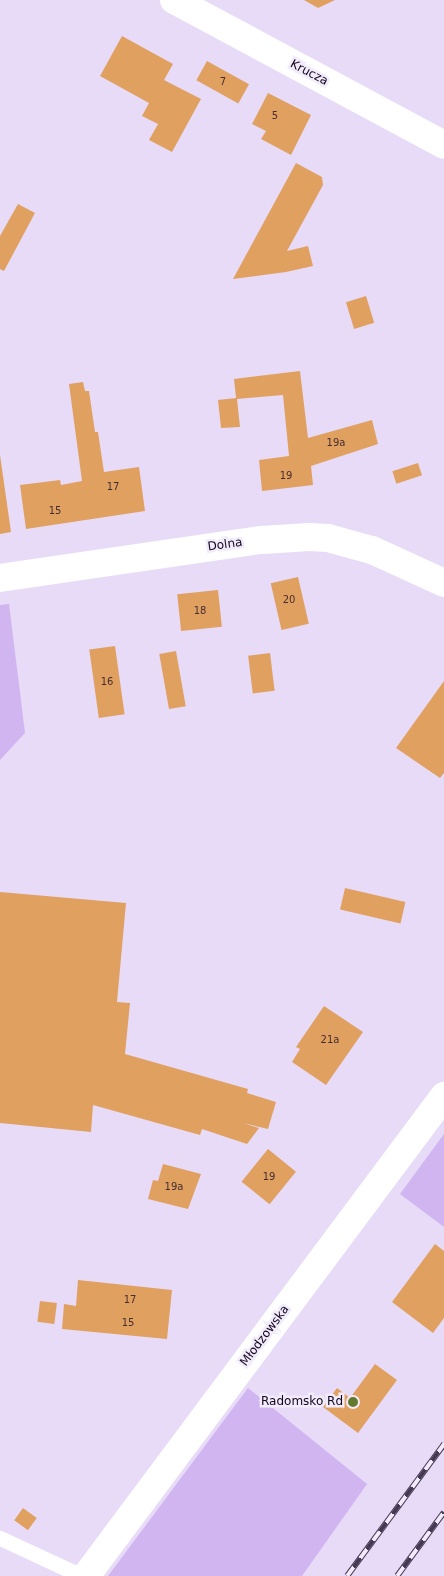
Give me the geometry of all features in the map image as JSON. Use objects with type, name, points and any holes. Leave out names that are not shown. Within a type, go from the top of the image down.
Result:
[{"type":"street","name":"Krucza","points":[[174,0],[444,145]]},
{"type":"street","name":"Dolna","points":[[0,578],[262,540],[310,537],[328,538],[372,550],[444,583]]},
{"type":"street","name":"Młodzowska","points":[[86,1576],[444,1096]]},
{"type":"lane","points":[[0,1538],[82,1576]]},
{"type":"shaded area","points":[[9,604],[25,733],[0,760],[0,605]]},
{"type":"shaded area","points":[[444,1134],[444,1227],[400,1194]]},
{"type":"shaded area","points":[[248,1388],[367,1484],[302,1576],[108,1576]]},
{"type":"building","points":[[304,0],[335,0],[318,8]]},
{"type":"building","points":[[122,36],[173,64],[164,80],[201,99],[172,152],[149,140],[158,124],[142,116],[149,103],[100,76]]},
{"type":"building","points":[[207,61],[249,84],[238,104],[196,80]]},
{"type":"building","points":[[268,93],[311,115],[291,155],[261,139],[266,131],[252,124]]},
{"type":"building","points":[[296,163],[322,177],[323,185],[287,251],[308,246],[313,266],[286,272],[233,279]]},
{"type":"building","points":[[18,204],[35,213],[4,271],[0,269],[0,236]]},
{"type":"building","points":[[366,296],[374,323],[354,329],[346,302]]},
{"type":"building","points":[[300,371],[308,438],[372,420],[378,444],[311,466],[313,485],[262,491],[259,460],[289,456],[283,395],[237,399],[240,427],[221,428],[218,400],[236,398],[234,379]]},
{"type":"building","points":[[83,382],[85,391],[89,391],[95,432],[98,432],[104,472],[139,467],[145,511],[26,529],[20,485],[60,480],[61,485],[82,481],[69,384]]},
{"type":"building","points":[[0,455],[11,532],[0,534]]},
{"type":"building","points":[[418,463],[422,475],[396,484],[392,471]]},
{"type":"building","points":[[298,577],[309,624],[282,630],[271,583]]},
{"type":"building","points":[[218,590],[222,627],[181,631],[177,594]]},
{"type":"building","points":[[115,646],[125,714],[99,718],[89,650]]},
{"type":"building","points":[[176,651],[186,706],[169,709],[159,654]]},
{"type":"building","points":[[270,653],[275,691],[253,693],[248,656]]},
{"type":"building","points":[[444,681],[444,773],[440,778],[396,748]]},
{"type":"building","points":[[345,888],[405,902],[400,923],[340,909]]},
{"type":"building","points":[[0,892],[126,903],[117,1002],[130,1003],[125,1054],[248,1089],[247,1093],[276,1102],[268,1129],[243,1123],[259,1128],[247,1144],[202,1129],[200,1135],[93,1105],[91,1132],[0,1123]]},
{"type":"building","points":[[324,1006],[363,1032],[326,1085],[292,1062],[300,1049],[296,1047]]},
{"type":"building","points":[[268,1149],[296,1172],[270,1204],[242,1182]]},
{"type":"building","points":[[163,1164],[201,1174],[188,1209],[148,1199],[153,1180],[158,1181]]},
{"type":"building","points":[[435,1244],[444,1251],[444,1318],[433,1333],[392,1302]]},
{"type":"building","points":[[78,1280],[172,1290],[167,1339],[62,1329],[64,1304],[76,1306]]},
{"type":"building","points":[[40,1301],[57,1303],[54,1324],[37,1322]]},
{"type":"building","name":"Radomsko Rd","points":[[375,1364],[397,1380],[358,1433],[323,1407],[337,1388],[350,1398]]},
{"type":"building","points":[[23,1508],[37,1518],[28,1530],[14,1520]]},
{"type":"railway","points":[[347,1576],[444,1444]]},
{"type":"railway","points":[[397,1576],[444,1512]]},
{"type":"place","name":"Radomsko Rd","points":[[353,1402]]}]
